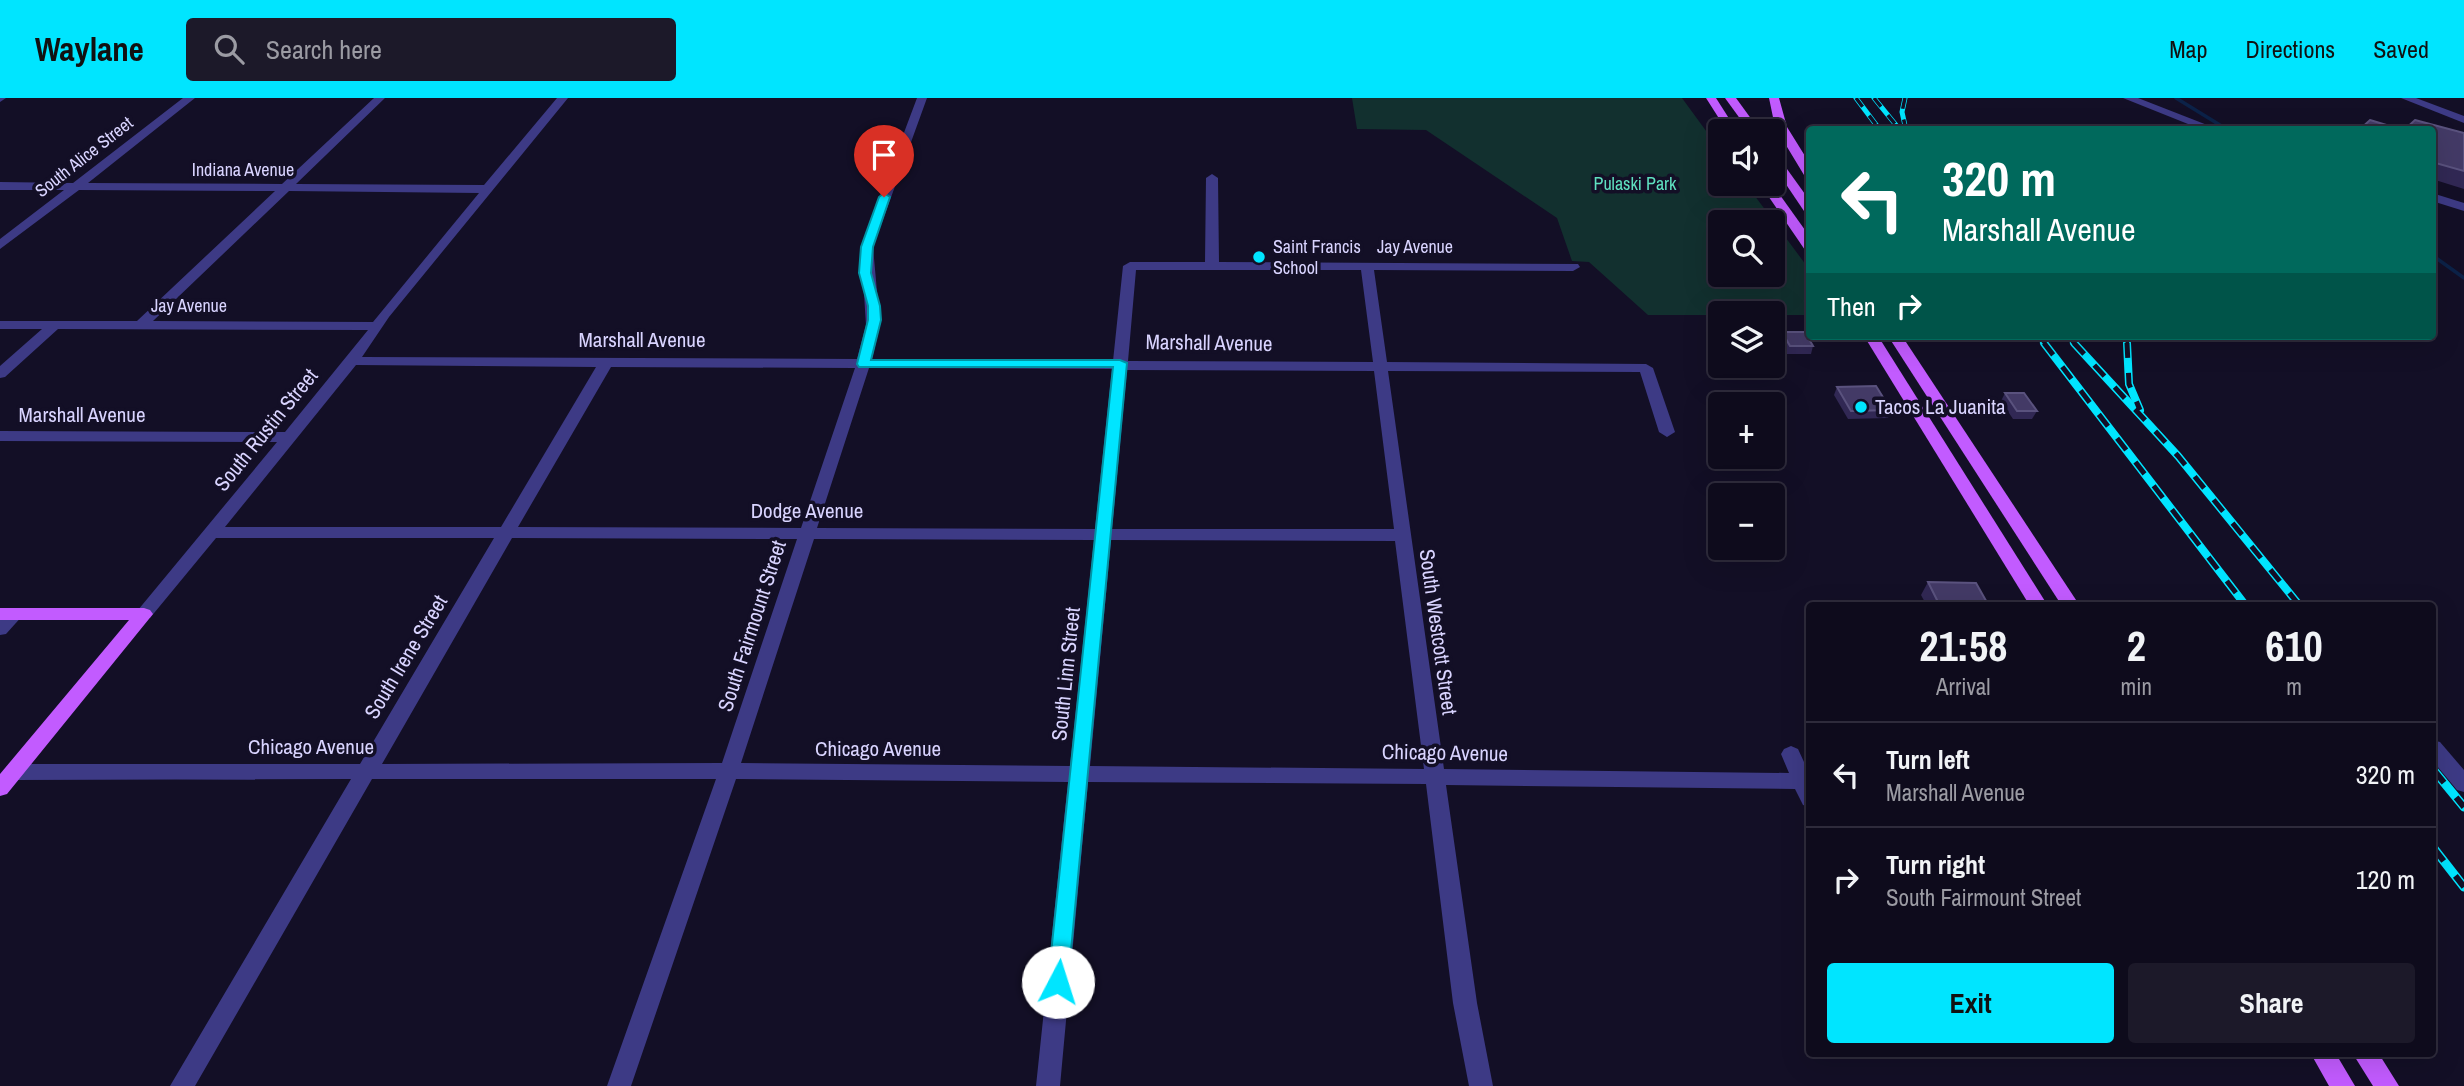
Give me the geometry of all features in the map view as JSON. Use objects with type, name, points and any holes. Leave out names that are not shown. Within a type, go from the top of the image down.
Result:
[{"type":"main road","points":[[1711,98],[1724,119]]},
{"type":"main road","points":[[1730,98],[1746,119]]},
{"type":"main road","points":[[1774,98],[1781,127],[1806,168]]},
{"type":"main road","points":[[1785,175],[1806,205]]},
{"type":"main road","points":[[1774,196],[1806,241]]},
{"type":"main road","points":[[1873,340],[2037,602]]},
{"type":"main road","points":[[1898,340],[2068,602]]},
{"type":"main road","points":[[7,614],[145,614]]},
{"type":"main road","name":"South Rustin Street","points":[[0,788],[145,614]]},
{"type":"main road","points":[[2324,1057],[2343,1086]]},
{"type":"main road","points":[[2367,1057],[2387,1086]]},
{"type":"street","name":"South Alice Street","points":[[0,245],[190,98]]},
{"type":"street","points":[[141,325],[380,98]]},
{"type":"street","name":"South Rustin Street","points":[[145,614],[352,361],[383,316],[485,189],[562,98]]},
{"type":"street","name":"South Fairmount Street","points":[[619,1086],[729,771],[864,364],[874,320],[874,306],[865,273],[867,247],[922,98]]},
{"type":"street","points":[[2128,98],[2204,126]]},
{"type":"street","points":[[2406,98],[2464,120]]},
{"type":"street","points":[[1212,178],[1212,266]]},
{"type":"street","name":"Indiana Avenue","points":[[0,187],[485,189]]},
{"type":"street","points":[[2436,198],[2464,207]]},
{"type":"street","name":"Jay Avenue","points":[[1130,266],[1573,267]]},
{"type":"street","name":"South Linn Street","points":[[1048,1086],[1130,266]]},
{"type":"street","name":"South Westcott Street","points":[[1367,266],[1465,1003],[1481,1086]]},
{"type":"street","name":"Jay Avenue","points":[[0,325],[378,326]]},
{"type":"street","points":[[0,374],[55,325]]},
{"type":"street","name":"Marshall Avenue","points":[[352,361],[1120,363],[1646,368],[1667,432]]},
{"type":"street","name":"South Irene Street","points":[[182,1086],[607,361]]},
{"type":"street","name":"Marshall Avenue","points":[[0,436],[290,437]]},
{"type":"street","name":"Dodge Avenue","points":[[212,532],[1403,536]]},
{"type":"street","points":[[0,629],[7,614]]},
{"type":"street","points":[[2436,751],[2464,784]]},
{"type":"street","points":[[1791,754],[1806,790]]},
{"type":"street","name":"Chicago Avenue","points":[[14,772],[366,770],[1435,775],[1742,779],[1806,790]]},
{"type":"green space","name":"Pulaski Park","points":[[1352,98],[1682,98],[1708,134],[1708,196],[1755,196],[1765,210],[1708,210],[1708,287],[1785,287],[1785,237],[1806,265],[1806,315],[1785,315],[1785,301],[1708,301],[1708,315],[1648,315],[1589,262],[1572,261],[1557,218],[1426,130],[1357,129]]},
{"type":"building","points":[[2370,120],[2390,126],[2363,126]]},
{"type":"building","points":[[2415,120],[2464,133],[2464,171],[2436,163],[2436,126],[2408,126]]},
{"type":"building","points":[[1785,332],[1805,332],[1806,340],[1810,340],[1813,346],[1790,346]]},
{"type":"building","points":[[1876,386],[1891,410],[1851,411],[1837,387]]},
{"type":"building","points":[[2005,393],[2024,393],[2037,411],[2017,411]]},
{"type":"building","points":[[1928,582],[1976,583],[1987,602],[1938,602]]},
{"type":"waterway","points":[[2176,98],[2222,126]]},
{"type":"waterway","points":[[2436,258],[2464,278]]},
{"type":"railway","points":[[1856,98],[1877,126]]},
{"type":"railway","points":[[1874,98],[1897,126]]},
{"type":"railway","points":[[1905,98],[1902,112],[1905,126]]},
{"type":"railway","points":[[2042,340],[2046,345]]},
{"type":"railway","points":[[2071,340],[2075,345]]},
{"type":"railway","points":[[2127,344],[2128,340]]},
{"type":"railway","points":[[2044,343],[2243,602]]},
{"type":"railway","points":[[2074,343],[2178,456],[2297,602]]},
{"type":"railway","points":[[2127,344],[2129,384],[2140,410]]},
{"type":"railway","points":[[2436,773],[2464,807]]},
{"type":"railway","points":[[2436,851],[2464,887]]},
{"type":"place","name":"Saint Francis School","points":[[1259,257]]},
{"type":"place","name":"Tacos La Juanita","points":[[1861,407]]},
{"type":"route","points":[[884,197],[867,247],[865,273],[874,306],[874,320],[864,364],[1120,363],[1058,982]]}]
